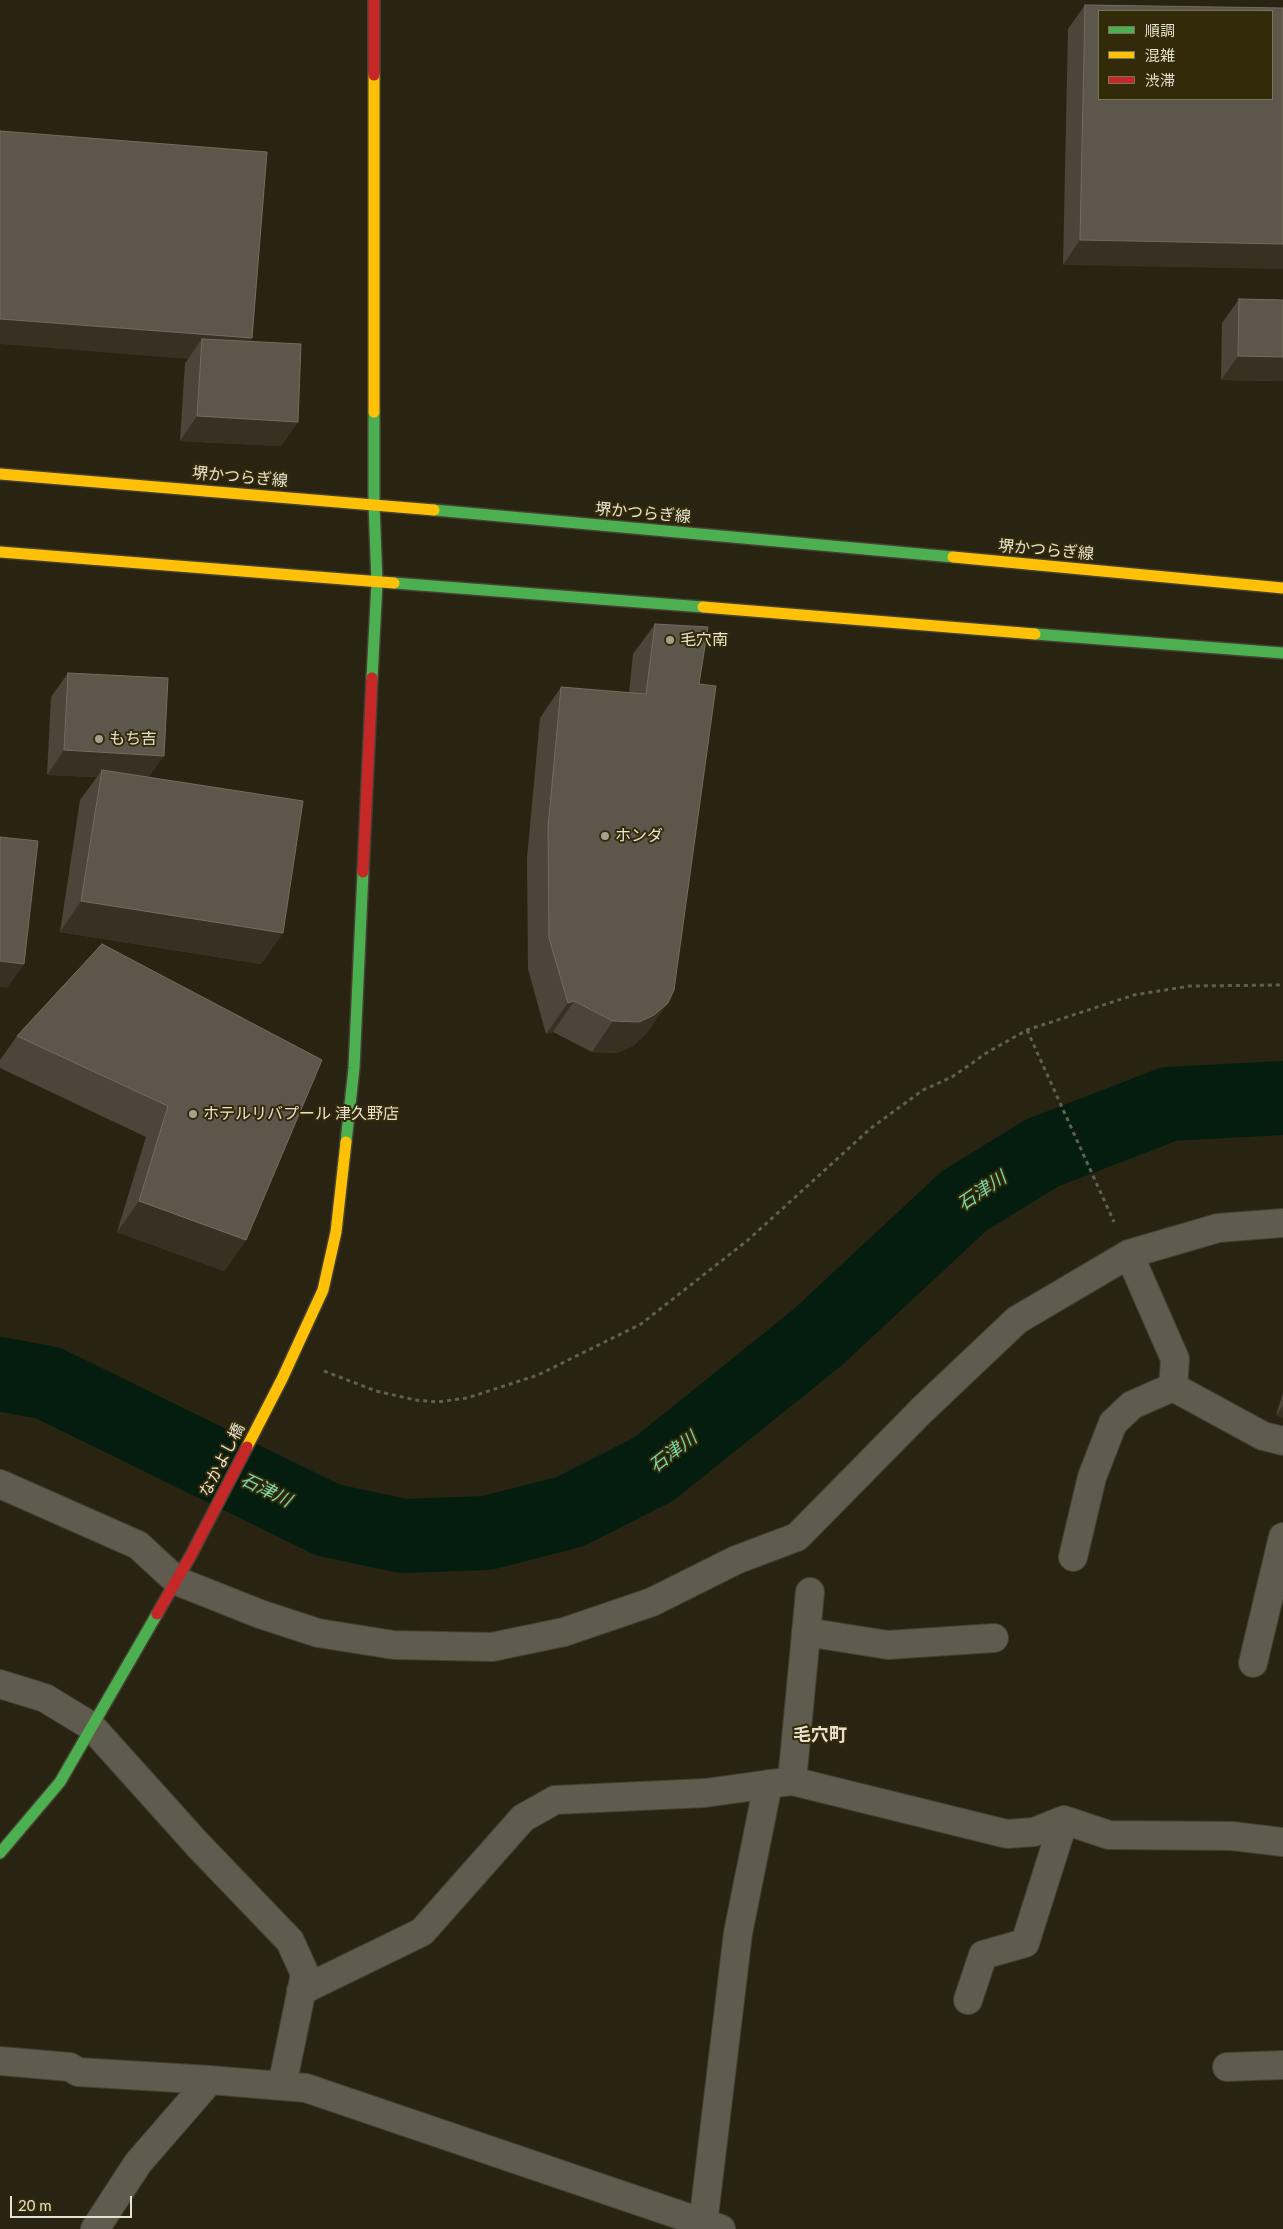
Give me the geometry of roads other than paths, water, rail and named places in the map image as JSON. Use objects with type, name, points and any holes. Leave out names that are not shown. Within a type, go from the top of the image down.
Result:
[{"type":"main road","name":"なかよし橋","points":[[0,1853],[60,1782],[192,1555],[282,1379],[323,1290],[336,1232],[354,1068],[377,582],[374,504],[374,0]]},
{"type":"main road","name":"堺かつらぎ線","points":[[0,474],[374,504],[1283,588]]},
{"type":"main road","points":[[0,552],[1283,654]]},
{"type":"street","points":[[0,1484],[138,1545],[177,1581],[260,1614],[318,1633],[394,1644],[492,1647],[564,1632],[652,1602],[736,1560],[796,1537],[922,1410],[1017,1320],[1129,1254],[1218,1228],[1283,1223]]},
{"type":"street","points":[[1129,1254],[1175,1359],[1173,1388]]},
{"type":"street","points":[[1173,1388],[1263,1436],[1283,1441]]},
{"type":"street","points":[[1073,1557],[1092,1477],[1113,1423],[1132,1405],[1173,1388]]},
{"type":"street","points":[[1252,1663],[1283,1537]]},
{"type":"street","points":[[0,2061],[70,2067],[78,2072],[306,2088],[712,2226],[738,1933],[780,1783],[806,1632],[810,1592]]},
{"type":"street","points":[[806,1632],[888,1645],[994,1638]]},
{"type":"street","points":[[0,1684],[45,1698],[91,1726],[290,1941],[305,1974],[282,2086]]},
{"type":"street","points":[[301,1991],[422,1932],[523,1818],[555,1800],[705,1793],[780,1783],[1007,1834],[1034,1832],[1064,1820],[1110,1834],[1232,1836],[1283,1842]]},
{"type":"street","points":[[968,2000],[983,1955],[1025,1943],[1064,1820]]},
{"type":"street","points":[[1227,2067],[1283,2065]]},
{"type":"street","points":[[95,2229],[138,2163],[210,2080]]},
{"type":"waterway","name":"石津川","points":[[0,1374],[48,1383],[328,1520],[403,1536],[487,1533],[569,1512],[654,1469],[818,1337],[964,1201],[1042,1153],[1169,1104],[1283,1098]]},
{"type":"place","name":"毛穴南","points":[[670,640]]},
{"type":"place","name":"もち吉","points":[[99,739]]},
{"type":"place","name":"ホンダ","points":[[605,836]]},
{"type":"place","name":"ホテルリバプール 津久野店","points":[[193,1114]]},
{"type":"district","name":"毛穴町","points":[[820,1735]]}]
